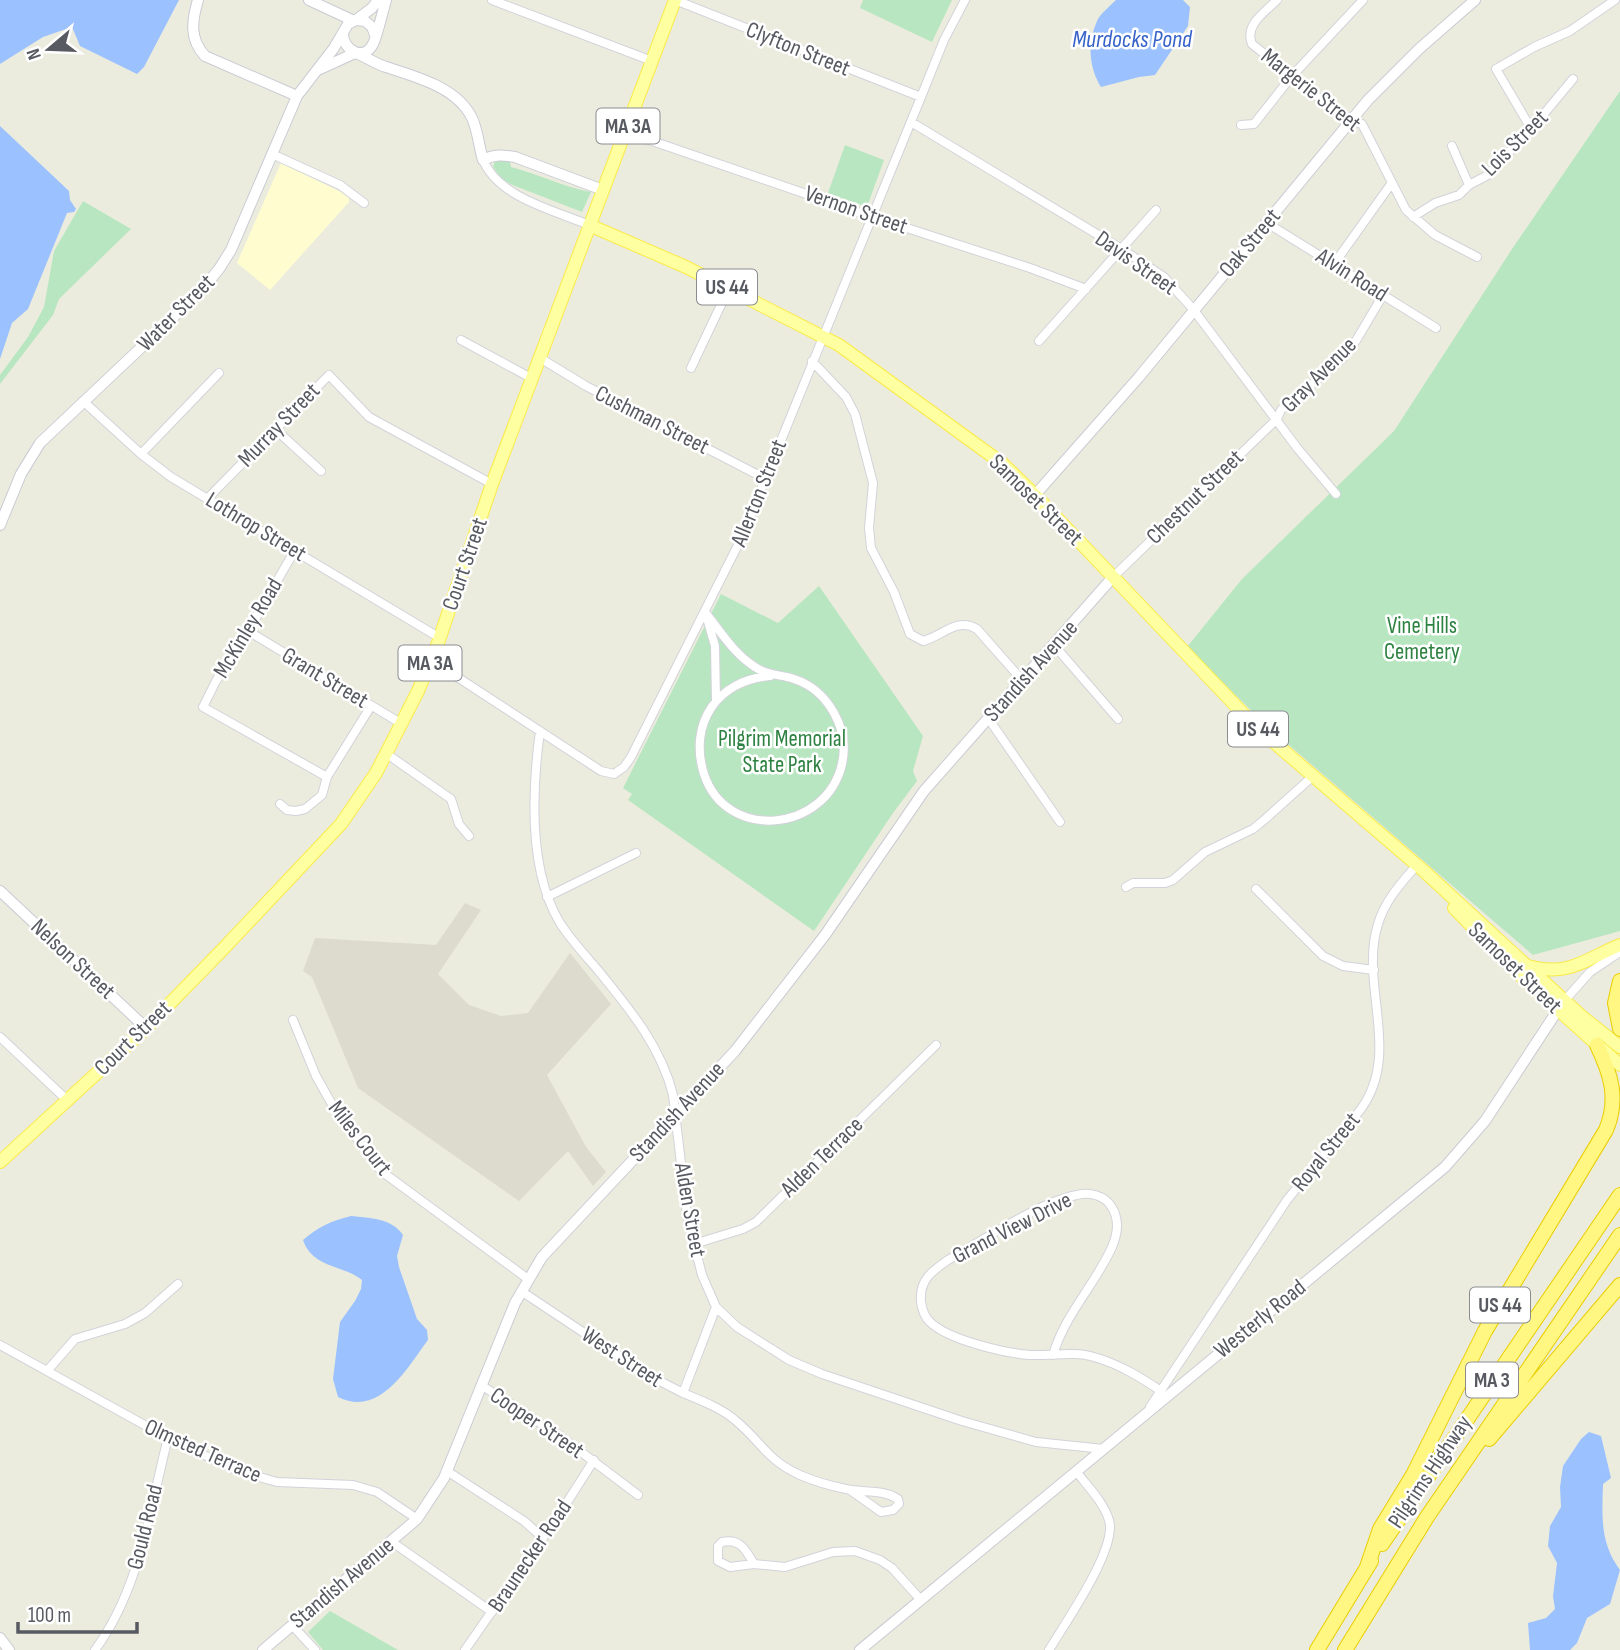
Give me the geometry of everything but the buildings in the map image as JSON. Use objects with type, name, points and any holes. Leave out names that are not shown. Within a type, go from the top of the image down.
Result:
[{"type":"highway","points":[[1620,981],[1615,1003],[1620,1029]]},
{"type":"highway","name":"US 44","points":[[1367,1567],[1380,1529],[1413,1475],[1491,1321],[1606,1130],[1613,1110],[1613,1091],[1608,1068],[1597,1045]]},
{"type":"highway","name":"Pilgrims Highway","points":[[1317,1650],[1430,1470],[1620,1195]]},
{"type":"highway","name":"Pilgrims Highway","points":[[1345,1650],[1441,1496],[1620,1235]]},
{"type":"highway","points":[[1441,1496],[1620,1285]]},
{"type":"main road","name":"Court Street","points":[[0,1162],[146,1028],[334,832],[354,807],[387,754],[440,638],[531,378],[675,0]]},
{"type":"main road","name":"Samoset Street","points":[[589,225],[729,288],[823,335],[887,378],[1003,464],[1256,727],[1527,965],[1597,1045],[1620,1065]]},
{"type":"main road","name":"Samoset Street","points":[[1416,866],[1511,966],[1620,1047]]},
{"type":"main road","points":[[1527,965],[1549,971],[1562,970],[1620,945]]},
{"type":"street","points":[[198,0],[192,26],[193,35],[205,56],[297,96]]},
{"type":"street","points":[[309,0],[355,21],[369,24],[377,54],[396,69]]},
{"type":"street","points":[[378,0],[343,31],[343,43],[356,53],[430,84],[457,99],[471,117],[483,160],[495,179],[512,193],[589,225]]},
{"type":"street","points":[[356,53],[369,50],[375,39],[386,0]]},
{"type":"street","points":[[492,0],[652,61]]},
{"type":"street","name":"Clyfton Street","points":[[675,0],[921,97]]},
{"type":"street","name":"Allerton Street","points":[[431,660],[601,771],[618,773],[631,757],[740,541],[944,40],[965,0]]},
{"type":"street","name":"Margerie Street","points":[[1277,0],[1253,24],[1249,34],[1252,44],[1291,77],[1351,120],[1362,124],[1401,204],[1435,235],[1477,257]]},
{"type":"street","points":[[1241,125],[1254,124],[1291,77],[1363,0]]},
{"type":"street","points":[[1529,125],[1496,69],[1534,47],[1570,31],[1615,0]]},
{"type":"street","name":"Oak Street","points":[[1035,495],[1122,397],[1351,120],[1401,65],[1470,2]]},
{"type":"street","name":"Water Street","points":[[0,525],[12,492],[31,457],[49,433],[193,299],[219,269],[231,250],[297,96],[334,48],[343,31]]},
{"type":"street","name":"Water Street","points":[[313,74],[338,59],[356,53]]},
{"type":"street","name":"Lois Street","points":[[1413,217],[1435,202],[1459,195],[1469,185],[1488,175],[1525,135],[1529,125],[1538,121],[1573,79]]},
{"type":"street","name":"Davis Street","points":[[911,122],[1164,277],[1193,309],[1298,449],[1336,494]]},
{"type":"street","name":"Vernon Street","points":[[626,132],[1086,289]]},
{"type":"street","points":[[1452,146],[1469,185]]},
{"type":"street","points":[[272,154],[340,185],[364,203]]},
{"type":"street","points":[[483,160],[503,155],[603,190]]},
{"type":"street","points":[[1334,264],[1391,184]]},
{"type":"street","points":[[1039,341],[1156,209]]},
{"type":"street","name":"Alvin Road","points":[[1267,223],[1436,328]]},
{"type":"street","points":[[691,368],[729,288]]},
{"type":"street","name":"Gray Avenue","points":[[1277,419],[1289,404],[1342,359],[1383,295]]},
{"type":"street","points":[[461,340],[531,378]]},
{"type":"street","name":"Cushman Street","points":[[540,358],[586,386],[766,479]]},
{"type":"street","points":[[812,360],[846,397],[855,414],[873,483],[869,528],[871,548],[894,592],[910,634],[923,640],[955,626],[969,625],[977,629],[1022,680]]},
{"type":"street","points":[[141,454],[219,373]]},
{"type":"street","name":"Murray Street","points":[[208,498],[329,375],[369,417],[492,484]]},
{"type":"street","name":"Lothrop Street","points":[[83,401],[141,454],[171,477],[440,638]]},
{"type":"street","name":"Chestnut Street","points":[[1114,577],[1277,419]]},
{"type":"street","points":[[275,429],[321,471]]},
{"type":"street","name":"McKinley Road","points":[[295,550],[203,707],[327,777]]},
{"type":"street","name":"Standish Avenue","points":[[262,1650],[417,1519],[447,1471],[520,1291],[542,1257],[735,1051],[825,935],[924,791],[1114,577]]},
{"type":"street","points":[[705,612],[738,653],[770,676]]},
{"type":"street","points":[[705,612],[715,646],[716,701]]},
{"type":"street","name":"Grant Street","points":[[248,631],[402,724]]},
{"type":"street","points":[[1053,644],[1118,719]]},
{"type":"street","points":[[770,676],[796,679],[821,695],[831,708],[842,734],[844,749],[838,777],[825,796],[809,811],[777,821],[752,819],[729,806],[709,787],[701,761],[705,723],[716,701],[729,688],[742,681],[770,676]]},
{"type":"street","points":[[280,804],[287,810],[305,809],[322,795],[327,777],[371,706]]},
{"type":"street","points":[[988,718],[1060,822]]},
{"type":"street","name":"Alden Street","points":[[540,731],[533,808],[547,897],[567,932],[622,1001],[657,1051],[668,1076],[687,1215],[702,1275],[716,1307],[752,1338],[789,1360],[822,1374],[1003,1435],[1036,1442],[1104,1448]]},
{"type":"street","points":[[387,754],[451,799],[459,824],[469,836]]},
{"type":"street","points":[[1126,887],[1133,883],[1165,883],[1173,880],[1205,852],[1253,829],[1312,777]]},
{"type":"street","points":[[547,897],[636,853]]},
{"type":"street","name":"Royal Street","points":[[1147,1412],[1287,1200],[1362,1110],[1371,1094],[1377,1080],[1379,1052],[1374,942],[1381,914],[1398,887],[1416,866]]},
{"type":"street","points":[[1256,889],[1323,957],[1343,966],[1374,970]]},
{"type":"street","name":"Nelson Street","points":[[0,891],[146,1028]]},
{"type":"street","name":"Westerly Road","points":[[860,1650],[1445,1167],[1485,1121],[1562,1005],[1590,972],[1620,952]]},
{"type":"street","name":"Miles Court","points":[[293,1020],[316,1076],[334,1108],[381,1171],[528,1279]]},
{"type":"street","points":[[0,1037],[67,1100]]},
{"type":"street","name":"Alden Terrace","points":[[694,1244],[743,1229],[756,1222],[936,1045]]},
{"type":"street","name":"Grand View Drive","points":[[1053,1355],[1059,1333],[1111,1250],[1118,1228],[1109,1203],[1094,1195],[1076,1195],[1053,1203],[948,1260],[932,1271],[922,1284],[922,1309],[928,1321],[938,1328],[968,1340],[1007,1351],[1053,1355],[1093,1356],[1130,1371],[1161,1391]]},
{"type":"street","points":[[47,1371],[75,1339],[118,1326],[145,1313],[178,1284]]},
{"type":"street","name":"West Street","points":[[520,1291],[646,1374],[683,1393],[716,1307]]},
{"type":"street","name":"Olmsted Terrace","points":[[0,1345],[168,1438],[217,1462],[259,1479],[353,1485],[377,1492],[417,1519]]},
{"type":"street","name":"Cooper Street","points":[[481,1385],[594,1460],[638,1495]]},
{"type":"street","points":[[683,1393],[735,1419],[771,1458],[785,1468],[850,1490],[893,1496],[898,1499],[899,1504],[893,1510],[881,1512],[850,1490]]},
{"type":"street","name":"Gould Road","points":[[95,1650],[118,1611],[141,1554],[168,1438]]},
{"type":"street","name":"Braunecker Road","points":[[465,1650],[594,1460]]},
{"type":"street","points":[[447,1471],[524,1521],[543,1538]]},
{"type":"street","points":[[1049,1650],[1102,1560],[1110,1535],[1109,1521],[1102,1505],[1076,1471]]},
{"type":"street","points":[[391,1542],[492,1612]]},
{"type":"street","points":[[754,1564],[744,1547],[735,1542],[722,1542],[718,1546],[718,1561],[730,1567],[754,1564],[785,1567],[834,1552],[855,1551],[880,1560],[892,1568],[920,1599]]},
{"type":"street","points":[[292,1625],[315,1650]]},
{"type":"street","points":[[0,1639],[9,1650]]},
{"type":"shaded area","points":[[281,163],[349,196],[349,202],[270,290],[237,263]]},
{"type":"shaded area","points":[[465,903],[481,910],[438,974],[469,1005],[501,1016],[528,1013],[570,953],[611,1004],[547,1075],[586,1147],[606,1172],[593,1186],[568,1151],[519,1201],[358,1088],[312,977],[303,971],[315,938],[436,945]]},
{"type":"green space","points":[[863,0],[952,0],[932,42],[860,8]]},
{"type":"green space","name":"Vine Hills Cemetery","points":[[1620,91],[1620,931],[1533,955],[1268,727],[1187,647],[1242,579],[1394,431],[1514,246]]},
{"type":"green space","points":[[845,145],[884,160],[867,207],[828,193]]},
{"type":"green space","points":[[496,159],[510,162],[511,167],[591,192],[582,212],[500,178],[493,166]]},
{"type":"green space","points":[[83,201],[131,229],[59,299],[53,315],[0,384],[0,375],[28,337],[44,307],[54,251]]},
{"type":"green space","name":"Pilgrim Memorial State Park","points":[[819,586],[923,736],[913,771],[917,781],[814,931],[628,800],[632,794],[623,788],[721,594],[778,623]]},
{"type":"green space","points":[[330,1611],[398,1650],[323,1650],[308,1632]]},
{"type":"water","points":[[0,0],[179,0],[144,67],[137,74],[80,46],[72,27],[43,37],[0,64]]},
{"type":"water","name":"Murdocks Pond","points":[[1116,0],[1183,0],[1190,7],[1188,26],[1155,75],[1101,87],[1092,64],[1092,38],[1098,18]]},
{"type":"water","points":[[0,126],[69,191],[70,200],[76,209],[67,213],[28,309],[12,323],[0,359]]},
{"type":"water","points":[[351,1216],[386,1222],[403,1235],[397,1256],[399,1267],[417,1319],[427,1330],[428,1340],[391,1387],[367,1401],[353,1402],[338,1397],[333,1379],[340,1322],[355,1301],[362,1280],[313,1256],[303,1240],[325,1225]]},
{"type":"water","points":[[1589,1432],[1601,1436],[1611,1478],[1603,1484],[1604,1529],[1609,1550],[1620,1570],[1610,1604],[1587,1618],[1577,1643],[1570,1650],[1530,1650],[1528,1623],[1546,1618],[1555,1609],[1553,1596],[1557,1563],[1548,1546],[1550,1526],[1561,1507],[1563,1466],[1581,1439]]}]
